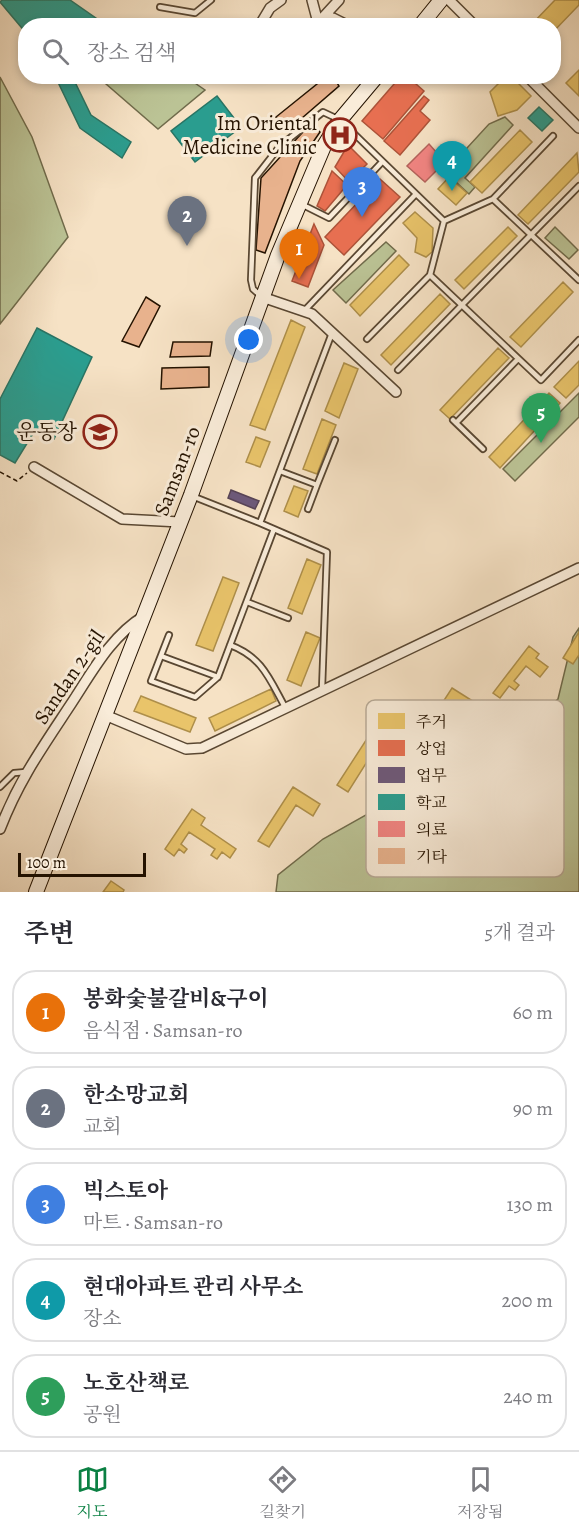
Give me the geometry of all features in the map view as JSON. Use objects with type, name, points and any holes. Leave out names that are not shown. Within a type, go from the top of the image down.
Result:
[{"type":"main road","points":[[426,18],[441,0]]},
{"type":"main road","name":"Samsan-ro","points":[[36,892],[191,495],[262,297],[300,204],[324,146],[340,120],[370,84]]},
{"type":"street","points":[[264,18],[270,8],[281,0]]},
{"type":"street","points":[[312,0],[318,18]]},
{"type":"street","points":[[323,18],[339,0]]},
{"type":"street","points":[[449,0],[467,18]]},
{"type":"street","points":[[535,84],[579,128]]},
{"type":"street","points":[[262,297],[312,314],[396,392]]},
{"type":"street","points":[[34,467],[122,519],[180,522]]},
{"type":"street","points":[[105,715],[193,750],[579,568]]},
{"type":"street","name":"Sandan 2-gil","points":[[0,830],[26,772],[107,650],[126,627],[144,616]]},
{"type":"lane","points":[[160,7],[195,13],[211,0]]},
{"type":"lane","points":[[262,297],[253,289],[251,280],[255,178],[280,146],[323,112],[340,120],[444,221]]},
{"type":"lane","points":[[444,221],[493,199],[553,136]]},
{"type":"lane","points":[[300,204],[329,218],[382,162]]},
{"type":"lane","points":[[398,370],[579,186]]},
{"type":"lane","points":[[303,311],[416,194]]},
{"type":"lane","points":[[493,199],[579,280]]},
{"type":"lane","points":[[367,339],[430,275],[444,221]]},
{"type":"lane","points":[[430,275],[541,380],[579,340]]},
{"type":"lane","points":[[260,523],[332,333]]},
{"type":"lane","points":[[483,449],[454,422],[518,358]]},
{"type":"lane","points":[[308,509],[335,440]]},
{"type":"lane","points":[[280,471],[317,485]]},
{"type":"lane","points":[[191,495],[327,552],[322,690]]},
{"type":"lane","points":[[170,634],[152,681],[195,697],[218,677],[274,529]]},
{"type":"lane","points":[[247,602],[288,618]]},
{"type":"lane","points":[[230,645],[250,653],[268,676],[285,707]]},
{"type":"lane","points":[[161,656],[218,677]]},
{"type":"lane","points":[[0,787],[14,773],[26,772]]},
{"type":"path","points":[[0,472],[17,481],[34,467]]},
{"type":"green space","points":[[0,77],[32,137],[68,237],[0,324]]},
{"type":"green space","points":[[106,84],[196,84],[205,90],[158,129]]},
{"type":"green space","points":[[505,117],[513,125],[465,178],[475,187],[469,194],[445,172],[489,124]]},
{"type":"green space","points":[[555,227],[578,250],[569,259],[545,238]]},
{"type":"green space","points":[[386,242],[396,251],[346,303],[333,290]]},
{"type":"green space","points":[[579,393],[579,417],[515,481],[503,469]]},
{"type":"green space","points":[[579,628],[579,892],[276,892],[278,875],[323,839],[366,815],[366,877],[564,877],[564,700],[557,700],[573,637]]},
{"type":"building: 주거","points":[[555,0],[579,0],[579,5],[561,24],[561,18],[538,18]]},
{"type":"building: 주거","points":[[579,70],[579,96],[566,83]]},
{"type":"building: 주거","points":[[498,84],[519,84],[531,96],[517,110],[498,116],[490,92]]},
{"type":"building: 주거","points":[[520,130],[532,142],[482,193],[470,182]]},
{"type":"building: 주거","points":[[577,153],[579,172],[528,224],[518,215]]},
{"type":"building: 주거","points":[[449,177],[467,193],[456,205],[438,189]]},
{"type":"building: 주거","points":[[415,212],[433,228],[432,252],[426,257],[415,252],[417,238],[403,223]]},
{"type":"building: 주거","points":[[508,227],[517,236],[464,289],[455,280]]},
{"type":"building: 주거","points":[[399,255],[409,265],[360,316],[350,305]]},
{"type":"building: 주거","points":[[563,282],[573,292],[521,347],[510,337]]},
{"type":"building: 주거","points":[[440,294],[450,304],[391,365],[381,355]]},
{"type":"building: 주거","points":[[291,320],[305,327],[265,430],[250,425]]},
{"type":"building: 주거","points":[[498,348],[509,358],[450,419],[440,410]]},
{"type":"building: 주거","points":[[579,361],[579,385],[566,398],[554,387]]},
{"type":"building: 주거","points":[[344,363],[358,369],[339,418],[325,411]]},
{"type":"building: 주거","points":[[549,393],[560,403],[500,468],[489,457]]},
{"type":"building: 주거","points":[[322,419],[336,425],[317,474],[303,469]]},
{"type":"building: 주거","points":[[256,437],[270,442],[260,467],[246,462]]},
{"type":"building: 주거","points":[[294,486],[308,491],[298,517],[284,511]]},
{"type":"building: 주거","points":[[307,559],[321,565],[302,614],[288,608]]},
{"type":"building: 주거","points":[[223,577],[239,583],[213,651],[196,645]]},
{"type":"building: 주거","points":[[306,632],[320,638],[301,686],[287,680]]},
{"type":"building: 주거","points":[[579,632],[579,655],[573,664],[563,658]]},
{"type":"building: 주거","points":[[529,646],[539,654],[536,658],[548,667],[540,677],[526,666],[514,681],[519,685],[515,690],[509,686],[500,698],[493,693]]},
{"type":"building: 주거","points":[[452,688],[471,700],[444,700]]},
{"type":"building: 주거","points":[[271,689],[276,701],[215,731],[209,718]]},
{"type":"building: 주거","points":[[141,696],[196,718],[190,732],[134,711]]},
{"type":"building: 주거","points":[[366,740],[366,763],[348,792],[337,785]]},
{"type":"building: 주거","points":[[293,787],[320,804],[313,816],[296,805],[269,847],[258,841]]},
{"type":"building: 주거","points":[[192,809],[205,818],[201,825],[236,849],[230,858],[222,852],[217,859],[211,855],[215,849],[189,832],[181,844],[187,849],[184,853],[179,849],[174,856],[165,849]]},
{"type":"building: 주거","points":[[111,881],[124,890],[123,892],[103,892]]},
{"type":"building: 상업","points":[[394,84],[416,84],[424,91],[383,139],[362,121]]},
{"type":"building: 상업","points":[[424,96],[429,100],[420,111],[430,120],[400,155],[384,141]]},
{"type":"building: 상업","points":[[348,145],[367,164],[349,182],[335,167]]},
{"type":"building: 상업","points":[[332,171],[347,185],[325,211],[317,206]]},
{"type":"building: 상업","points":[[380,179],[400,197],[344,255],[325,237]]},
{"type":"building: 상업","points":[[314,224],[324,245],[308,287],[292,281]]},
{"type":"building: 업무","points":[[231,490],[259,501],[255,509],[228,498]]},
{"type":"building: 학교","points":[[2,0],[70,0],[96,18],[18,18],[18,23],[0,2]]},
{"type":"building: 학교","points":[[59,84],[76,84],[91,115],[131,142],[122,158],[80,128]]},
{"type":"building: 학교","points":[[217,96],[241,127],[195,162],[171,131]]},
{"type":"building: 학교","points":[[539,107],[553,120],[542,131],[528,118]]},
{"type":"building: 학교","points":[[37,328],[92,357],[54,439],[34,432],[15,463],[0,455],[0,399]]},
{"type":"building: 의료","points":[[429,144],[445,162],[425,182],[407,166]]},
{"type":"building: 기타","points":[[317,84],[338,84],[339,86],[287,131],[276,117]]},
{"type":"building: 기타","points":[[311,123],[320,132],[300,161],[265,253],[256,250],[261,178]]},
{"type":"building: 기타","points":[[146,297],[160,306],[139,347],[122,341]]},
{"type":"building: 기타","points":[[173,342],[212,342],[210,356],[170,357]]},
{"type":"building: 기타","points":[[209,367],[209,387],[161,389],[162,368]]},
{"type":"place","name":"Im Oriental Medicine Clinic","points":[[340,135]]},
{"type":"place","name":"현대아파트 관리 사무소","points":[[452,191]]},
{"type":"place","name":"빅스토아","points":[[362,217]]},
{"type":"place","name":"한소망교회","points":[[187,246]]},
{"type":"place","name":"봉화숯불갈비&구이","points":[[299,279]]},
{"type":"place","name":"운동장","points":[[100,432]]},
{"type":"place","name":"노호산책로","points":[[541,443]]}]
